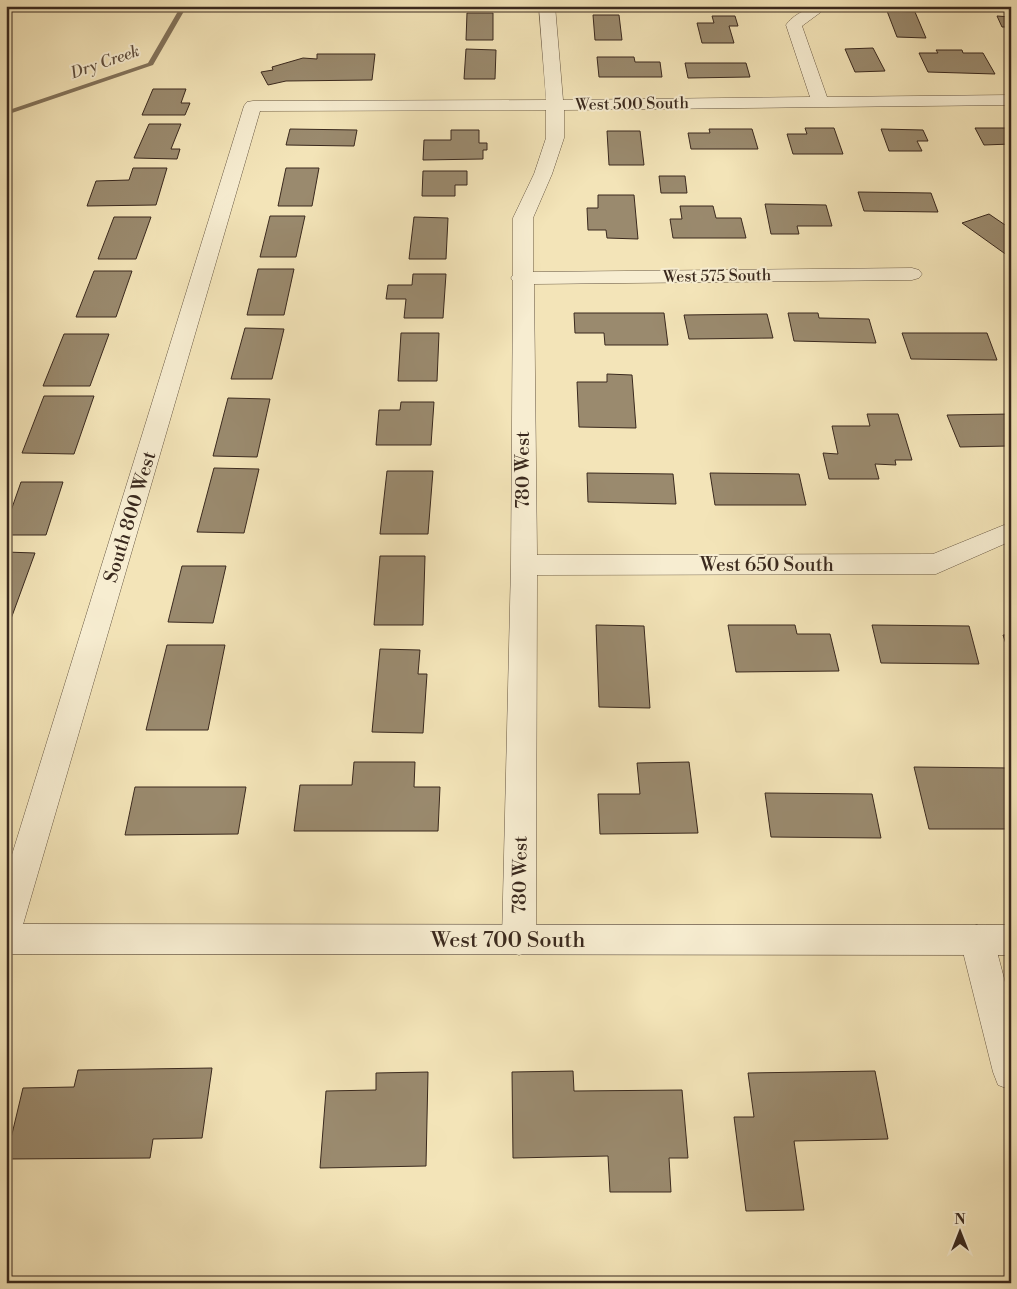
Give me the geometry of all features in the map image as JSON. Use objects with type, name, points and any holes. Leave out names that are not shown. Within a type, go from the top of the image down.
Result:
[{"type":"street","name":"780 West","points":[[519,940],[524,565],[522,218],[543,174],[555,138],[555,105],[548,6]]},
{"type":"street","points":[[813,12],[794,25],[820,102]]},
{"type":"street","name":"West 500 South","points":[[253,106],[1011,100]]},
{"type":"street","name":"South 800 West","points":[[6,928],[253,106]]},
{"type":"street","name":"West 575 South","points":[[521,278],[912,274]]},
{"type":"street","name":"West 650 South","points":[[524,565],[936,564],[1004,534]]},
{"type":"street","name":"West 700 South","points":[[6,939],[1011,940]]},
{"type":"street","points":[[977,940],[1011,1072]]},
{"type":"building","points":[[887,11],[915,12],[926,38],[897,37]]},
{"type":"building","points":[[467,13],[493,13],[493,40],[466,40]]},
{"type":"building","points":[[593,15],[619,15],[622,40],[595,40]]},
{"type":"building","points":[[712,16],[735,16],[738,26],[729,26],[734,43],[702,43],[697,23],[714,23]]},
{"type":"building","points":[[997,16],[1011,17],[1011,27],[1002,27]]},
{"type":"building","points":[[873,48],[885,71],[855,72],[845,49]]},
{"type":"building","points":[[466,49],[496,50],[495,79],[464,79]]},
{"type":"building","points":[[936,50],[962,50],[963,53],[983,53],[995,74],[928,72],[919,53],[938,53]]},
{"type":"building","points":[[317,54],[375,54],[372,80],[286,81],[268,85],[261,72],[273,70],[272,67],[303,58],[317,59]]},
{"type":"building","points":[[597,57],[634,57],[635,62],[660,62],[662,77],[599,77]]},
{"type":"building","points":[[685,63],[746,63],[750,77],[688,78]]},
{"type":"building","points":[[153,89],[186,89],[181,103],[190,103],[185,115],[142,115]]},
{"type":"building","points":[[149,124],[181,124],[171,149],[180,149],[177,159],[134,158]]},
{"type":"building","points":[[805,128],[834,128],[843,154],[793,154],[787,134],[807,134]]},
{"type":"building","points":[[975,128],[1011,128],[1011,144],[984,145]]},
{"type":"building","points":[[290,129],[357,130],[354,146],[286,145]]},
{"type":"building","points":[[709,129],[752,129],[758,149],[691,149],[688,133],[710,133]]},
{"type":"building","points":[[881,129],[923,130],[928,141],[917,141],[922,151],[889,151]]},
{"type":"building","points":[[451,130],[479,130],[479,143],[487,143],[487,150],[483,150],[483,159],[423,160],[424,140],[451,140]]},
{"type":"building","points":[[607,131],[640,131],[644,165],[609,165]]},
{"type":"building","points":[[133,168],[167,168],[156,205],[87,206],[96,181],[129,180]]},
{"type":"building","points":[[286,168],[319,168],[312,206],[278,206]]},
{"type":"building","points":[[423,171],[467,171],[467,185],[455,185],[455,196],[422,196]]},
{"type":"building","points":[[659,176],[685,176],[687,193],[661,193]]},
{"type":"building","points":[[858,192],[931,193],[938,212],[864,211]]},
{"type":"building","points":[[598,195],[634,195],[638,239],[607,238],[606,230],[588,230],[587,208],[598,208]]},
{"type":"building","points":[[765,204],[826,205],[832,226],[797,226],[799,234],[771,234]]},
{"type":"building","points":[[680,206],[713,206],[716,218],[741,218],[746,238],[673,238],[670,219],[682,219]]},
{"type":"building","points":[[989,214],[1011,229],[1011,258],[962,223]]},
{"type":"building","points":[[270,216],[305,216],[296,257],[260,257]]},
{"type":"building","points":[[114,217],[151,217],[136,259],[98,259]]},
{"type":"building","points":[[414,217],[448,218],[446,259],[409,259]]},
{"type":"building","points":[[258,269],[294,269],[284,315],[247,315]]},
{"type":"building","points":[[94,271],[132,271],[116,317],[76,317]]},
{"type":"building","points":[[413,274],[446,274],[443,318],[404,318],[406,299],[386,299],[388,285],[412,285]]},
{"type":"building","points":[[574,313],[664,313],[668,345],[605,345],[604,333],[575,333]]},
{"type":"building","points":[[788,313],[818,313],[819,318],[869,319],[876,343],[794,341]]},
{"type":"building","points":[[767,314],[773,338],[689,339],[684,315]]},
{"type":"building","points":[[245,328],[284,329],[272,379],[231,379]]},
{"type":"building","points":[[401,333],[439,333],[437,381],[398,381]]},
{"type":"building","points":[[902,333],[987,333],[997,360],[911,359]]},
{"type":"building","points":[[64,334],[109,334],[90,386],[43,386]]},
{"type":"building","points":[[607,374],[632,375],[636,428],[579,427],[577,382],[607,382]]},
{"type":"building","points":[[44,396],[94,396],[74,454],[22,453]]},
{"type":"building","points":[[228,398],[270,399],[257,457],[213,456]]},
{"type":"building","points":[[401,402],[434,402],[431,445],[376,445],[379,410],[400,410]]},
{"type":"building","points":[[867,414],[898,414],[912,460],[895,460],[896,465],[875,464],[879,479],[829,479],[823,453],[838,454],[832,426],[870,426]]},
{"type":"building","points":[[1011,414],[1011,452],[1008,446],[960,447],[947,415]]},
{"type":"building","points":[[214,468],[259,469],[244,533],[197,532]]},
{"type":"building","points":[[387,471],[433,471],[428,534],[380,534]]},
{"type":"building","points":[[587,473],[673,474],[676,504],[588,502]]},
{"type":"building","points":[[710,473],[799,474],[806,505],[715,505]]},
{"type":"building","points":[[21,482],[63,482],[46,535],[6,535],[6,525]]},
{"type":"building","points":[[6,552],[35,553],[8,627],[6,627]]},
{"type":"building","points":[[380,556],[425,556],[423,625],[374,625]]},
{"type":"building","points":[[182,566],[226,566],[213,623],[168,622]]},
{"type":"building","points":[[596,625],[644,626],[650,708],[599,707]]},
{"type":"building","points":[[728,625],[795,625],[797,634],[830,634],[839,671],[736,672]]},
{"type":"building","points":[[872,625],[969,626],[979,664],[881,663]]},
{"type":"building","points":[[1003,635],[1011,635],[1011,659]]},
{"type":"building","points":[[167,645],[225,645],[208,730],[146,730]]},
{"type":"building","points":[[380,649],[420,650],[418,674],[427,674],[423,733],[372,732]]},
{"type":"building","points":[[354,762],[415,762],[414,787],[440,787],[438,831],[294,831],[300,785],[352,785]]},
{"type":"building","points":[[689,762],[698,833],[600,834],[598,794],[640,794],[637,763]]},
{"type":"building","points":[[914,767],[1011,768],[1011,829],[929,829]]},
{"type":"building","points":[[135,787],[246,787],[238,834],[125,835]]},
{"type":"building","points":[[765,793],[872,794],[881,838],[771,837]]},
{"type":"building","points":[[212,1068],[202,1138],[153,1139],[150,1158],[6,1159],[23,1088],[74,1087],[78,1070]]},
{"type":"building","points":[[573,1071],[574,1091],[682,1090],[688,1158],[669,1158],[671,1192],[610,1192],[608,1156],[513,1158],[512,1072]]},
{"type":"building","points":[[875,1071],[888,1139],[794,1141],[804,1210],[746,1211],[734,1117],[754,1117],[748,1073]]},
{"type":"building","points":[[428,1072],[426,1166],[320,1168],[326,1091],[376,1090],[376,1073]]},
{"type":"waterway","name":"Dry Creek","points":[[6,113],[151,64],[184,6]]}]
